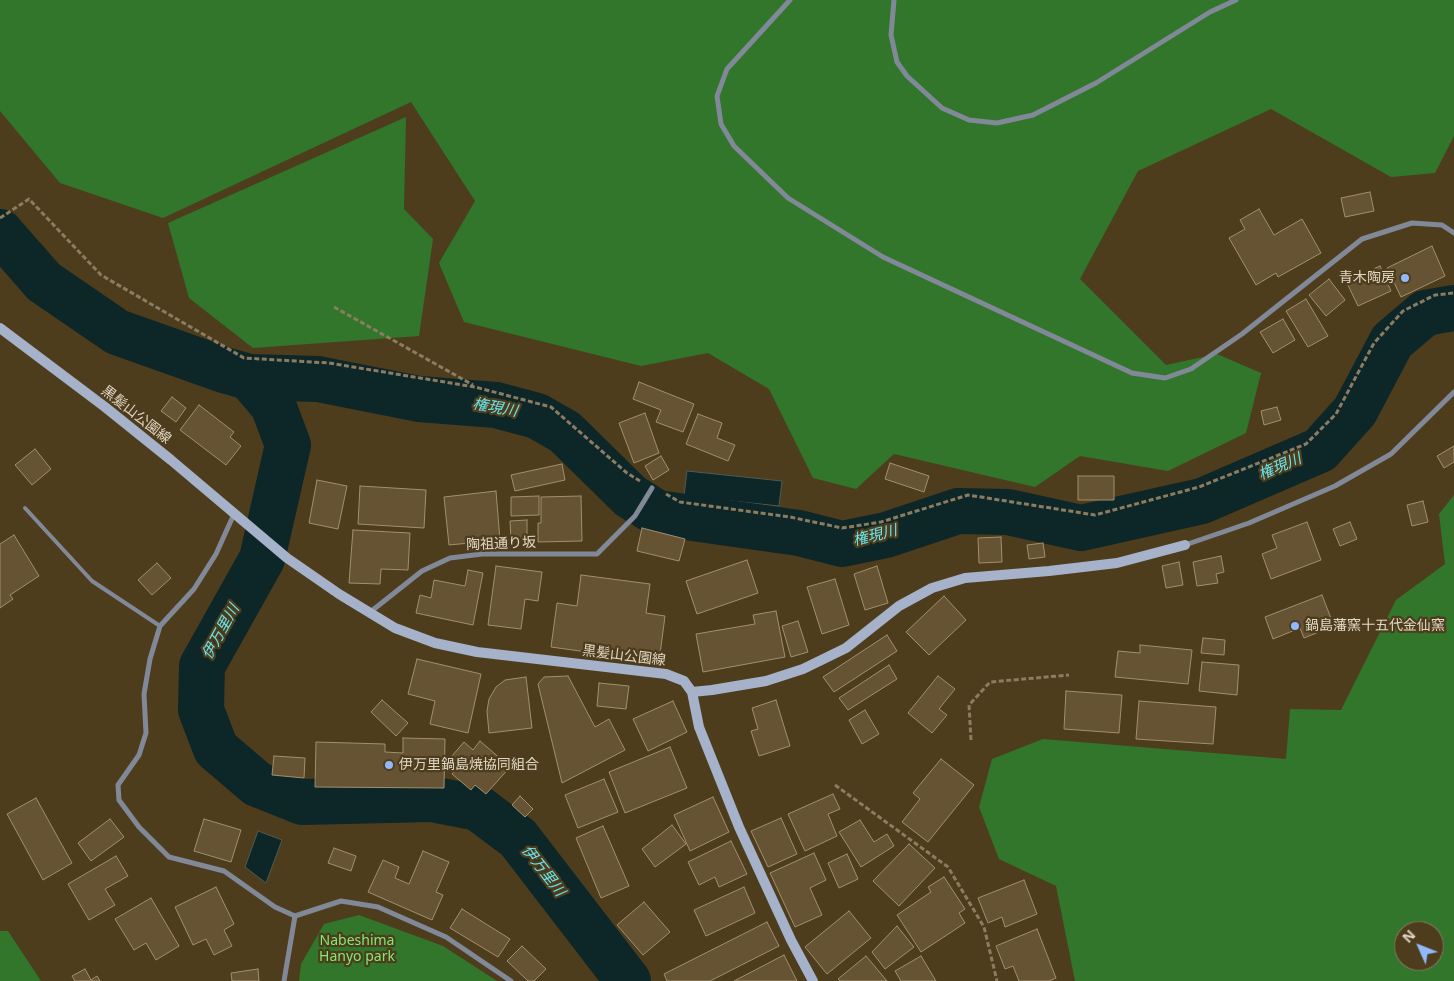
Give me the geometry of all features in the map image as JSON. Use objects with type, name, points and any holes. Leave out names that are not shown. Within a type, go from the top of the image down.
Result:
[{"type":"main road","name":"黒髪山公園線","points":[[0,328],[105,407],[287,558],[369,613],[396,628],[435,643],[478,652],[666,674],[684,680],[692,692]]},
{"type":"main road","points":[[813,981],[791,940],[739,827],[699,727],[692,692],[766,682],[803,669],[846,648],[899,606],[932,588],[965,578],[1117,563],[1184,545]]},
{"type":"street","points":[[790,0],[727,69],[717,96],[721,124],[734,146],[788,198],[883,257],[1132,373],[1165,378],[1191,369],[1242,334],[1362,239],[1412,222],[1442,226],[1454,233]]},
{"type":"street","points":[[894,0],[891,35],[897,62],[907,76],[942,108],[969,120],[997,123],[1033,115],[1096,83],[1210,12],[1236,0]]},
{"type":"street","points":[[1184,545],[1249,523],[1335,486],[1367,468],[1391,454],[1454,392]]},
{"type":"street","name":"陶祖通り坂","points":[[369,613],[422,572],[450,558],[482,554],[598,554],[635,516],[652,488]]},
{"type":"street","points":[[234,514],[216,554],[194,588],[160,626],[150,659],[144,694],[146,733],[139,756],[118,785],[119,800],[139,827],[169,857],[224,871],[274,907],[295,916],[341,901],[378,907],[446,937],[511,981]]},
{"type":"street","points":[[284,981],[295,916]]},
{"type":"lane","points":[[25,508],[92,581],[160,626]]},
{"type":"path","points":[[0,218],[29,199],[101,275],[244,358],[329,363],[476,387],[551,406],[627,473],[680,502],[790,517],[842,528],[881,522],[968,496],[1095,515],[1198,487],[1306,444],[1336,414],[1374,343],[1402,312],[1435,295],[1454,293]]},
{"type":"path","points":[[334,307],[476,387]]},
{"type":"path","points":[[971,740],[969,705],[990,682],[1069,675]]},
{"type":"path","points":[[835,785],[948,867],[984,927],[997,981]]},
{"type":"green space","points":[[0,0],[1454,0],[1454,136],[1435,173],[1391,177],[1271,109],[1138,171],[1080,279],[1166,365],[1217,354],[1261,373],[1246,433],[1168,471],[1080,456],[1035,487],[894,454],[856,489],[813,478],[769,389],[708,353],[641,366],[464,322],[439,263],[475,201],[411,102],[163,218],[60,183],[0,111]]},
{"type":"green space","points":[[406,117],[404,209],[433,239],[419,336],[253,348],[189,298],[168,223]]},
{"type":"green space","points":[[1454,495],[1454,981],[1075,981],[1056,886],[999,859],[979,807],[992,759],[1043,739],[1286,759],[1290,709],[1341,710],[1396,600],[1445,564],[1439,514]]},
{"type":"green space","name":"Nabeshima Hanyo park","points":[[359,915],[443,946],[497,981],[299,981],[301,964],[324,924]]},
{"type":"green space","points":[[0,931],[8,931],[41,981],[0,981]]},
{"type":"water","points":[[687,471],[782,481],[779,506],[684,496]]},
{"type":"water","points":[[258,831],[282,840],[266,883],[245,867]]},
{"type":"building","points":[[1370,192],[1374,211],[1345,217],[1341,198]]},
{"type":"building","points":[[1259,209],[1274,235],[1302,219],[1321,253],[1278,277],[1276,273],[1256,285],[1229,238],[1245,229],[1240,220]]},
{"type":"building","points":[[1432,246],[1445,276],[1401,297],[1387,268]]},
{"type":"building","points":[[1380,266],[1391,291],[1358,306],[1346,281]]},
{"type":"building","points":[[1329,279],[1345,300],[1326,316],[1309,295]]},
{"type":"building","points":[[1306,299],[1328,336],[1308,347],[1286,311]]},
{"type":"building","points":[[1283,319],[1295,340],[1273,353],[1260,332]]},
{"type":"building","points":[[639,382],[694,404],[683,432],[656,422],[661,410],[633,399]]},
{"type":"building","points":[[172,397],[186,408],[176,422],[161,411]]},
{"type":"building","points":[[199,405],[234,432],[230,437],[241,446],[226,465],[180,430]]},
{"type":"building","points":[[1277,407],[1281,420],[1264,425],[1261,411]]},
{"type":"building","points":[[645,413],[659,453],[634,463],[619,423]]},
{"type":"building","points":[[698,414],[722,423],[717,438],[735,445],[728,461],[686,444]]},
{"type":"building","points":[[1454,446],[1454,462],[1444,468],[1437,456]]},
{"type":"building","points":[[35,449],[51,469],[32,485],[15,465]]},
{"type":"building","points":[[661,456],[669,470],[653,480],[645,466]]},
{"type":"building","points":[[890,463],[929,476],[924,492],[885,479]]},
{"type":"building","points":[[562,464],[565,480],[515,491],[511,475]]},
{"type":"building","points":[[1078,476],[1114,476],[1114,500],[1078,500]]},
{"type":"building","points":[[317,480],[347,486],[338,529],[309,523]]},
{"type":"building","points":[[360,486],[426,490],[424,528],[358,524]]},
{"type":"building","points":[[496,491],[500,540],[449,545],[444,497]]},
{"type":"building","points":[[539,496],[539,515],[511,516],[511,497]]},
{"type":"building","points":[[581,496],[582,541],[538,542],[538,523],[541,523],[541,497]]},
{"type":"building","points":[[1423,501],[1428,522],[1412,526],[1407,505]]},
{"type":"building","points":[[527,520],[527,540],[511,541],[510,521]]},
{"type":"building","points":[[1307,522],[1321,560],[1271,579],[1262,554],[1277,548],[1272,535]]},
{"type":"building","points":[[1350,522],[1357,539],[1340,546],[1333,529]]},
{"type":"building","points":[[642,528],[685,539],[679,561],[637,551]]},
{"type":"building","points":[[353,530],[410,533],[408,570],[381,569],[380,584],[349,583]]},
{"type":"building","points":[[14,535],[39,576],[10,595],[13,599],[0,608],[0,544]]},
{"type":"building","points":[[1001,537],[1002,562],[979,563],[978,538]]},
{"type":"building","points":[[1043,543],[1045,557],[1029,559],[1027,545]]},
{"type":"building","points":[[1221,556],[1224,572],[1216,574],[1218,583],[1197,586],[1193,562]]},
{"type":"building","points":[[747,560],[758,593],[697,614],[686,581]]},
{"type":"building","points":[[1179,562],[1183,585],[1166,588],[1162,566]]},
{"type":"building","points":[[157,563],[171,578],[152,595],[138,580]]},
{"type":"building","points":[[496,566],[542,572],[538,601],[525,599],[521,629],[488,625]]},
{"type":"building","points":[[877,566],[888,603],[865,610],[854,574]]},
{"type":"building","points":[[468,570],[483,573],[473,625],[416,613],[420,595],[431,598],[434,580],[465,586]]},
{"type":"building","points":[[581,575],[650,584],[646,613],[665,616],[659,662],[551,647],[557,603],[577,606]]},
{"type":"building","points":[[835,579],[849,625],[822,634],[807,587]]},
{"type":"building","points":[[1322,595],[1334,626],[1304,638],[1300,628],[1273,639],[1265,617]]},
{"type":"building","points":[[944,596],[966,620],[929,655],[906,632]]},
{"type":"building","points":[[776,611],[785,657],[703,672],[696,634],[755,624],[753,615]]},
{"type":"building","points":[[798,621],[808,652],[791,657],[782,626]]},
{"type":"building","points":[[887,635],[897,651],[834,692],[823,677]]},
{"type":"building","points":[[1203,638],[1225,640],[1224,655],[1201,653]]},
{"type":"building","points":[[1140,645],[1192,650],[1188,684],[1115,677],[1118,651],[1140,653]]},
{"type":"building","points":[[417,659],[481,674],[468,733],[430,724],[435,701],[408,694]]},
{"type":"building","points":[[1202,662],[1239,665],[1237,695],[1199,691]]},
{"type":"building","points":[[889,665],[897,679],[848,710],[839,698]]},
{"type":"building","points":[[568,676],[595,727],[609,719],[625,750],[562,783],[538,684],[544,677]]},
{"type":"building","points":[[938,676],[955,689],[939,709],[947,715],[932,733],[908,713]]},
{"type":"building","points":[[526,677],[532,728],[489,733],[487,711],[489,699],[496,687],[505,680]]},
{"type":"building","points":[[599,683],[629,686],[626,709],[597,706]]},
{"type":"building","points":[[1066,691],[1122,695],[1119,733],[1064,729]]},
{"type":"building","points":[[382,700],[408,723],[396,736],[371,712]]},
{"type":"building","points":[[776,700],[790,746],[759,756],[751,731],[758,729],[752,708]]},
{"type":"building","points":[[673,701],[687,732],[648,751],[633,719]]},
{"type":"building","points":[[1139,701],[1216,707],[1213,744],[1136,739]]},
{"type":"building","points":[[865,710],[879,734],[862,744],[849,720]]},
{"type":"building","points":[[403,738],[445,739],[444,788],[315,787],[316,742],[385,744],[385,752],[403,753]]},
{"type":"building","points":[[480,741],[510,767],[486,794],[475,785],[471,790],[452,774],[460,765],[451,757],[464,742],[473,750]]},
{"type":"building","points":[[670,747],[687,788],[625,813],[609,772]]},
{"type":"building","points":[[274,756],[305,758],[304,778],[272,775]]},
{"type":"building","points":[[941,759],[974,785],[928,842],[902,822],[920,799],[913,793]]},
{"type":"building","points":[[604,779],[618,812],[578,828],[565,795]]},
{"type":"building","points":[[833,794],[840,809],[828,814],[837,836],[805,851],[788,814]]},
{"type":"building","points":[[520,796],[533,809],[525,817],[512,805]]},
{"type":"building","points":[[713,797],[729,832],[690,851],[674,815]]},
{"type":"building","points":[[36,798],[72,863],[43,880],[7,814]]},
{"type":"building","points":[[781,818],[797,854],[768,867],[751,831]]},
{"type":"building","points":[[110,819],[124,837],[91,861],[78,843]]},
{"type":"building","points":[[204,819],[241,830],[231,862],[194,851]]},
{"type":"building","points":[[860,820],[874,842],[887,834],[894,846],[861,867],[839,832]]},
{"type":"building","points":[[672,825],[686,844],[655,867],[642,849]]},
{"type":"building","points":[[603,826],[629,886],[601,898],[576,838]]},
{"type":"building","points":[[731,841],[747,874],[719,887],[715,877],[699,885],[688,862]]},
{"type":"building","points":[[909,844],[935,868],[899,906],[873,881]]},
{"type":"building","points":[[334,848],[356,856],[351,871],[328,863]]},
{"type":"building","points":[[423,851],[449,862],[436,892],[443,895],[432,920],[368,892],[383,860],[399,867],[395,878],[409,884]]},
{"type":"building","points":[[814,853],[826,880],[810,888],[822,915],[795,927],[770,873]]},
{"type":"building","points":[[847,854],[858,879],[839,888],[828,863]]},
{"type":"building","points":[[116,856],[128,876],[105,889],[115,905],[89,920],[68,884]]},
{"type":"building","points":[[944,877],[965,909],[959,913],[965,923],[921,952],[897,915],[931,892],[928,887]]},
{"type":"building","points":[[1024,880],[1037,914],[1005,927],[1002,917],[988,923],[978,898]]},
{"type":"building","points":[[216,887],[234,924],[224,930],[232,946],[214,955],[206,939],[193,945],[175,907]]},
{"type":"building","points":[[744,887],[755,913],[706,936],[694,910]]},
{"type":"building","points":[[151,898],[179,946],[156,960],[146,943],[134,950],[115,919]]},
{"type":"building","points":[[644,902],[670,932],[643,955],[617,925]]},
{"type":"building","points":[[462,909],[510,939],[498,957],[450,928]]},
{"type":"building","points":[[849,911],[871,938],[827,974],[805,947]]},
{"type":"building","points":[[767,922],[779,946],[710,981],[667,981],[664,974]]},
{"type":"building","points":[[897,926],[914,947],[885,969],[872,952]]},
{"type":"building","points":[[1037,929],[1056,978],[1049,981],[1019,981],[1013,966],[1005,969],[996,946]]},
{"type":"building","points":[[522,946],[546,969],[534,981],[528,981],[507,961]]},
{"type":"building","points":[[784,955],[797,981],[734,981]]},
{"type":"building","points":[[866,956],[887,981],[840,981],[838,979]]},
{"type":"building","points":[[921,956],[936,981],[901,981],[895,971]]},
{"type":"building","points":[[85,969],[91,980],[97,976],[100,981],[75,981],[72,976]]},
{"type":"building","points":[[258,969],[259,981],[232,981],[231,973]]},
{"type":"waterway","name":"伊万里川","points":[[0,232],[44,282],[117,332],[249,377],[273,405],[288,445],[262,559],[202,666],[201,710],[216,749],[257,784],[302,802],[431,799],[478,808],[518,838],[628,981]]},
{"type":"waterway","name":"権現川","points":[[249,377],[318,379],[419,399],[496,405],[537,416],[565,432],[630,496],[657,513],[799,533],[842,544],[886,535],[958,511],[1008,512],[1081,528],[1202,501],[1320,450],[1355,411],[1392,341],[1425,313],[1454,308]]},
{"type":"place","name":"青木陶房","points":[[1405,278]]},
{"type":"place","name":"鍋島藩窯十五代金仙窯","points":[[1295,626]]},
{"type":"place","name":"伊万里鍋島焼協同組合","points":[[389,765]]}]
